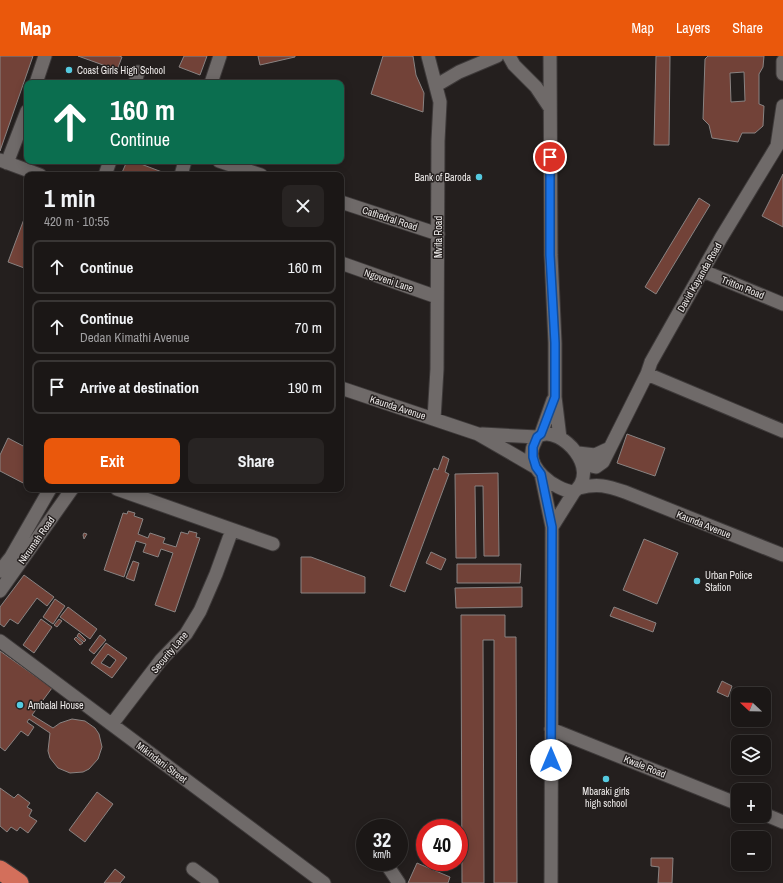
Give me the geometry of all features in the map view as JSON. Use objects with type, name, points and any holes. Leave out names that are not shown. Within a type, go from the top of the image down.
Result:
[{"type":"highway","points":[[1,872],[19,883]]},
{"type":"street","points":[[37,80],[45,56]]},
{"type":"street","points":[[212,80],[220,56]]},
{"type":"street","name":"Mvita Road","points":[[428,56],[437,85],[440,102],[437,369],[434,419]]},
{"type":"street","points":[[437,85],[459,72],[497,56]]},
{"type":"street","points":[[509,56],[514,65],[528,79],[550,108]]},
{"type":"street","points":[[528,79],[544,73],[550,61]]},
{"type":"street","points":[[550,61],[550,255],[555,343],[555,397],[560,438]]},
{"type":"street","points":[[783,61],[783,74]]},
{"type":"street","name":"David Kayanda Road","points":[[581,461],[610,448],[647,374],[651,362],[703,271],[780,147],[783,106]]},
{"type":"street","points":[[24,117],[3,161],[32,172]]},
{"type":"street","points":[[228,164],[252,172]]},
{"type":"street","name":"Cathedral Road","points":[[344,203],[438,234]]},
{"type":"street","name":"Ngoveni Lane","points":[[344,264],[437,297]]},
{"type":"street","name":"Tritton Road","points":[[703,271],[783,304]]},
{"type":"street","points":[[647,374],[783,431]]},
{"type":"street","name":"Kaunda Avenue","points":[[344,389],[478,434]]},
{"type":"street","points":[[551,883],[552,527],[538,470],[533,457],[533,447],[555,397]]},
{"type":"street","points":[[478,434],[539,436],[550,434],[560,438],[581,461],[625,492]]},
{"type":"street","points":[[478,434],[538,470],[559,489],[577,490],[592,484],[607,486],[625,492]]},
{"type":"street","points":[[552,527],[583,479],[581,461]]},
{"type":"street","name":"Nkrumah Road","points":[[0,571],[11,557],[48,492]]},
{"type":"street","name":"Nkrumah Road","points":[[0,591],[66,492]]},
{"type":"street","points":[[125,492],[273,544]]},
{"type":"street","name":"Kaunda Avenue","points":[[625,492],[783,556]]},
{"type":"street","name":"Security Lane","points":[[112,724],[161,660],[186,634],[200,611],[216,574],[232,530]]},
{"type":"street","name":"Mikindani Street","points":[[0,641],[112,724],[318,881]]},
{"type":"street","name":"Kwale Road","points":[[551,729],[731,801]]},
{"type":"street","points":[[771,817],[783,822]]},
{"type":"street","points":[[193,869],[212,883]]},
{"type":"street","points":[[391,871],[399,883]]},
{"type":"building","points":[[0,56],[33,56],[24,80],[0,151]]},
{"type":"building","points":[[78,56],[119,56],[122,57],[117,70]]},
{"type":"building","points":[[184,56],[207,56],[200,75],[179,67]]},
{"type":"building","points":[[258,56],[295,56],[295,57],[260,65]]},
{"type":"building","points":[[383,56],[413,56],[416,75],[424,93],[423,112],[371,94]]},
{"type":"building","points":[[656,56],[670,56],[669,145],[654,145]]},
{"type":"building","points":[[708,56],[764,56],[763,67],[759,74],[759,104],[764,106],[763,126],[755,133],[742,133],[738,142],[712,138],[709,125],[703,119],[705,59]],"holes":[[[744,72],[745,101],[731,102],[730,73]]]},
{"type":"building","points":[[126,164],[141,164],[162,172],[122,172]]},
{"type":"building","points":[[783,174],[783,227],[762,216]]},
{"type":"building","points":[[699,198],[710,205],[656,294],[645,287]]},
{"type":"building","points":[[24,219],[24,268],[8,262]]},
{"type":"building","points":[[627,434],[665,448],[655,476],[617,463]]},
{"type":"building","points":[[8,438],[24,446],[24,483],[0,471],[0,455]]},
{"type":"building","points":[[443,456],[449,459],[445,472],[449,474],[405,592],[390,586],[434,468],[438,470]]},
{"type":"building","points":[[498,473],[499,556],[484,556],[483,486],[475,486],[476,558],[456,558],[455,474]]},
{"type":"building","points":[[128,511],[135,513],[134,516],[143,519],[138,534],[148,538],[150,533],[165,538],[163,543],[176,547],[181,532],[188,534],[189,531],[197,533],[196,537],[200,538],[175,612],[155,605],[173,553],[161,549],[158,557],[143,552],[146,544],[136,541],[124,577],[104,570],[123,513],[127,514]]},
{"type":"building","points":[[84,533],[87,534],[84,539],[83,535]]},
{"type":"building","points":[[644,539],[678,553],[657,604],[623,590]]},
{"type":"building","points":[[431,552],[446,559],[441,570],[426,563]]},
{"type":"building","points":[[301,557],[311,557],[365,577],[365,593],[301,593]]},
{"type":"building","points":[[133,561],[139,563],[134,581],[126,578]]},
{"type":"building","points":[[457,564],[521,564],[520,583],[457,583]]},
{"type":"building","points":[[24,575],[54,597],[47,606],[37,598],[18,624],[10,619],[4,627],[0,624],[0,607]]},
{"type":"building","points":[[522,587],[522,607],[456,608],[455,588]]},
{"type":"building","points":[[55,599],[65,606],[53,624],[43,617]]},
{"type":"building","points":[[68,607],[97,629],[90,639],[60,617]]},
{"type":"building","points":[[614,607],[656,623],[653,632],[610,616]]},
{"type":"building","points":[[461,615],[505,615],[505,637],[516,637],[517,883],[494,883],[494,640],[483,640],[484,883],[462,883],[462,871],[468,871],[468,819],[462,819]]},
{"type":"building","points":[[41,619],[52,627],[34,653],[23,645]]},
{"type":"building","points":[[59,619],[62,621],[57,627],[54,625]]},
{"type":"building","points":[[79,633],[86,640],[84,642],[77,636]]},
{"type":"building","points":[[100,635],[106,640],[94,654],[89,650]]},
{"type":"building","points":[[76,637],[83,643],[80,645],[74,639]]},
{"type":"building","points":[[106,643],[127,658],[112,678],[91,663]],"holes":[[[108,654],[116,660],[110,668],[101,663]]]},
{"type":"building","name":"Ambalal House","points":[[0,651],[52,688],[32,715],[53,728],[60,723],[72,719],[85,721],[95,728],[99,734],[102,747],[98,759],[89,769],[83,772],[70,773],[58,768],[50,758],[48,751],[50,733],[29,719],[27,722],[34,727],[28,736],[21,731],[5,751],[0,747]]},
{"type":"building","points":[[722,681],[732,686],[728,697],[717,692]]},
{"type":"building","points":[[0,788],[14,798],[18,794],[30,803],[27,807],[32,810],[29,816],[37,821],[28,833],[20,827],[17,831],[11,827],[7,832],[0,826]]},
{"type":"building","points":[[97,792],[113,804],[85,842],[69,830]]},
{"type":"building","points":[[651,858],[673,858],[672,883],[658,883],[659,867],[651,866]]},
{"type":"building","points":[[416,865],[416,871],[436,871],[450,877],[448,883],[408,883]]},
{"type":"building","points":[[115,869],[125,877],[120,883],[104,883]]},
{"type":"place","name":"Coast Girls High School","points":[[69,70]]},
{"type":"place","name":"Bank of Baroda","points":[[479,177]]},
{"type":"place","name":"Urban Police Station","points":[[697,581]]},
{"type":"place","name":"Ambalal House","points":[[20,705]]},
{"type":"place","name":"Mbaraki girls high school","points":[[606,779]]},
{"type":"route","points":[[550,157],[550,255],[555,343],[555,397],[541,434],[537,437],[533,447],[533,457],[536,467],[541,474],[552,527],[551,760]]}]
